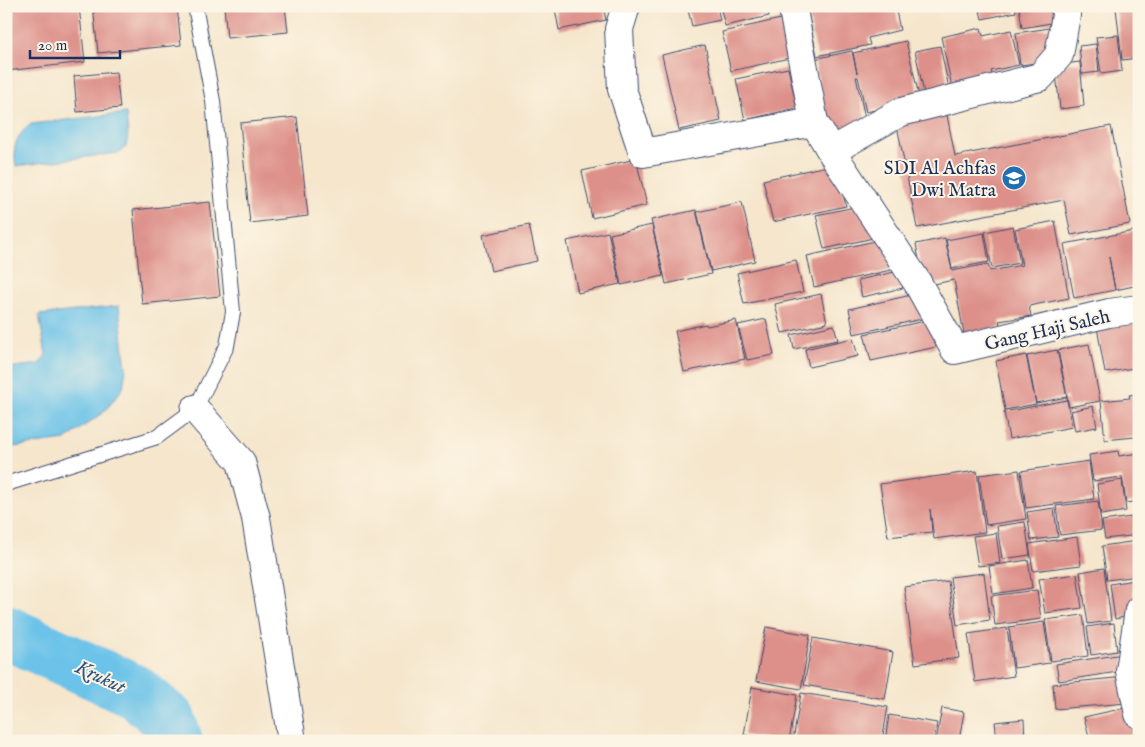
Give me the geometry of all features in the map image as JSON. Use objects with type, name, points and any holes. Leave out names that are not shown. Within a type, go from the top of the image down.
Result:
[{"type":"street","points":[[626,6],[620,29],[622,89],[643,153],[814,122]]},
{"type":"street","points":[[794,6],[794,15],[814,122],[831,151],[901,112],[1040,77],[1059,55],[1066,15],[1065,6]]},
{"type":"street","name":"Gang Haji Saleh","points":[[831,151],[917,282],[955,350],[1109,313],[1139,309]]},
{"type":"street","points":[[195,409],[241,462],[256,518],[292,741]]},
{"type":"street","points":[[1139,610],[1130,671],[1139,714]]},
{"type":"lane","points":[[6,484],[157,437],[195,409],[228,346],[233,312],[213,101],[195,6]]},
{"type":"water","points":[[126,113],[128,134],[126,147],[118,153],[16,166],[16,143],[21,134],[31,124]]},
{"type":"water","points":[[119,306],[126,369],[123,388],[105,411],[65,440],[6,448],[6,368],[39,364],[46,355],[39,315]]},
{"type":"building","points":[[6,6],[79,6],[85,62],[6,71]]},
{"type":"building","points":[[93,6],[177,6],[181,45],[98,53]]},
{"type":"building","points":[[224,6],[285,6],[288,32],[227,38]]},
{"type":"building","points":[[566,6],[603,6],[606,20],[559,30],[555,9]]},
{"type":"building","points":[[687,6],[717,6],[720,20],[692,26]]},
{"type":"building","points":[[720,6],[767,6],[769,16],[725,26]]},
{"type":"building","points":[[835,6],[895,6],[900,30],[868,38],[870,45],[817,56],[808,12]]},
{"type":"building","points":[[979,6],[1015,6],[1016,12],[982,19]]},
{"type":"building","points":[[1019,6],[1059,6],[1062,21],[1022,28]]},
{"type":"building","points":[[1139,6],[1139,58],[1122,60],[1116,8]]},
{"type":"building","points":[[785,18],[794,57],[731,71],[722,32]]},
{"type":"building","points":[[981,28],[983,36],[1011,30],[1019,65],[991,71],[994,82],[953,91],[941,37]]},
{"type":"building","points":[[1050,28],[1053,61],[1020,65],[1016,33]]},
{"type":"building","points":[[1118,35],[1122,71],[1101,74],[1096,37]]},
{"type":"building","points":[[906,41],[920,100],[866,112],[858,77],[856,77],[867,127],[830,135],[814,59],[852,51],[857,73],[853,53]]},
{"type":"building","points":[[1096,44],[1099,72],[1082,74],[1079,46]]},
{"type":"building","points":[[705,45],[721,121],[679,130],[662,55]]},
{"type":"building","points":[[940,46],[950,93],[925,98],[915,51]]},
{"type":"building","points":[[1080,62],[1084,106],[1060,109],[1055,65]]},
{"type":"building","points":[[788,68],[797,108],[745,120],[736,79]]},
{"type":"building","points":[[116,72],[120,108],[77,112],[74,76]]},
{"type":"building","name":"SDI Al Achfas Dwi Matra","points":[[945,105],[955,156],[1111,126],[1130,224],[1071,235],[1064,200],[917,228],[895,115]]},
{"type":"building","points":[[297,117],[308,216],[250,223],[240,123]]},
{"type":"building","points":[[636,159],[647,205],[592,218],[582,171]]},
{"type":"building","points":[[836,164],[846,206],[773,222],[763,180]]},
{"type":"building","points":[[210,202],[220,296],[142,304],[133,210]]},
{"type":"building","points":[[742,202],[755,261],[711,271],[697,212]]},
{"type":"building","points":[[865,205],[873,238],[824,249],[816,215]]},
{"type":"building","points":[[696,210],[711,274],[666,284],[651,220]]},
{"type":"building","points":[[1055,221],[1069,298],[1029,306],[1031,316],[999,321],[1001,327],[964,334],[954,280],[924,286],[916,244],[945,238],[952,271],[988,264],[990,271],[1022,265],[1015,229]]},
{"type":"building","points":[[529,225],[537,261],[491,271],[483,235]]},
{"type":"building","points":[[652,225],[663,276],[621,285],[610,234]]},
{"type":"building","points":[[1013,226],[1020,263],[992,268],[985,232]]},
{"type":"building","points":[[1139,230],[1139,285],[1074,298],[1064,244]]},
{"type":"building","points":[[608,232],[620,284],[578,293],[567,241]]},
{"type":"building","points":[[984,233],[989,262],[952,269],[946,240]]},
{"type":"building","points":[[884,239],[891,270],[814,287],[807,256]]},
{"type":"building","points":[[796,260],[803,292],[744,304],[737,273]]},
{"type":"building","points":[[899,271],[903,288],[862,297],[858,280]]},
{"type":"building","points":[[821,294],[827,323],[782,333],[775,304]]},
{"type":"building","points":[[916,294],[922,319],[854,334],[849,309]]},
{"type":"building","points":[[766,319],[774,355],[747,360],[738,325]]},
{"type":"building","points":[[736,320],[745,359],[684,372],[675,331]]},
{"type":"building","points":[[930,320],[936,347],[871,361],[864,334]]},
{"type":"building","points":[[1134,320],[1139,345],[1139,367],[1105,373],[1097,327]]},
{"type":"building","points":[[834,325],[838,340],[794,349],[791,335]]},
{"type":"building","points":[[853,338],[858,356],[809,367],[805,349]]},
{"type":"building","points":[[1089,344],[1100,401],[1069,407],[1058,350]]},
{"type":"building","points":[[1057,350],[1067,397],[1036,403],[1027,356]]},
{"type":"building","points":[[1026,355],[1036,404],[1005,410],[996,361]]},
{"type":"building","points":[[1139,394],[1139,440],[1135,440],[1135,437],[1105,440],[1101,401],[1130,398],[1129,395]]},
{"type":"building","points":[[1067,400],[1072,427],[1009,439],[1004,412]]},
{"type":"building","points":[[1093,406],[1097,427],[1075,431],[1071,411]]},
{"type":"building","points":[[1118,451],[1119,456],[1139,453],[1139,501],[1126,503],[1122,477],[1093,481],[1089,455]]},
{"type":"building","points":[[1089,461],[1094,499],[1026,508],[1021,471]]},
{"type":"building","points":[[1019,470],[1026,519],[986,525],[979,475]]},
{"type":"building","points":[[977,471],[985,532],[934,539],[930,509],[932,532],[888,537],[880,484]]},
{"type":"building","points":[[1122,480],[1126,511],[1101,515],[1097,484]]},
{"type":"building","points":[[1098,501],[1102,530],[1060,535],[1056,506]]},
{"type":"building","points":[[1054,508],[1058,537],[1031,540],[1027,512]]},
{"type":"building","points":[[1139,516],[1139,535],[1105,539],[1102,521]]},
{"type":"building","points":[[1025,522],[1030,555],[1002,559],[997,526]]},
{"type":"building","points":[[996,533],[1000,563],[978,566],[973,536]]},
{"type":"building","points":[[1077,537],[1081,565],[1033,571],[1029,544]]},
{"type":"building","points":[[1137,541],[1139,576],[1107,580],[1102,546]]},
{"type":"building","points":[[1028,560],[1032,588],[993,594],[989,566]]},
{"type":"building","points":[[1104,568],[1111,621],[1088,624],[1080,572]]},
{"type":"building","points":[[984,573],[990,620],[957,625],[950,577]]},
{"type":"building","points":[[1077,574],[1082,608],[1045,613],[1039,579]]},
{"type":"building","points":[[1134,580],[1133,615],[1115,619],[1110,584]]},
{"type":"building","points":[[948,581],[959,658],[915,664],[904,587]]},
{"type":"building","points":[[1037,590],[1041,619],[995,625],[991,596]]},
{"type":"building","points":[[1083,615],[1088,656],[1051,661],[1045,620]]},
{"type":"building","points":[[1044,622],[1050,663],[1014,668],[1009,627]]},
{"type":"building","points":[[1114,623],[1117,651],[1091,655],[1087,627]]},
{"type":"building","points":[[766,627],[810,635],[801,689],[756,681]]},
{"type":"building","points":[[1007,628],[1014,676],[975,682],[968,634]]},
{"type":"building","points":[[813,638],[893,652],[885,699],[804,685]]},
{"type":"building","points":[[1124,654],[1124,671],[1059,681],[1056,664]]},
{"type":"building","points":[[1125,677],[1127,703],[1055,709],[1053,684]]},
{"type":"building","points":[[752,687],[797,695],[789,741],[744,735]]},
{"type":"building","points":[[801,693],[888,707],[882,741],[793,741]]},
{"type":"building","points":[[1129,707],[1137,741],[1090,741],[1084,717]]},
{"type":"building","points":[[942,708],[964,712],[959,741],[936,741]]},
{"type":"building","points":[[889,715],[937,723],[934,741],[885,741]]},
{"type":"building","points":[[1024,719],[1025,741],[997,741],[995,722]]},
{"type":"waterway","name":"Krukut","points":[[6,632],[136,692],[169,720],[176,741]]},
{"type":"place","name":"SDI Al Achfas Dwi Matra","points":[[1014,178]]}]
